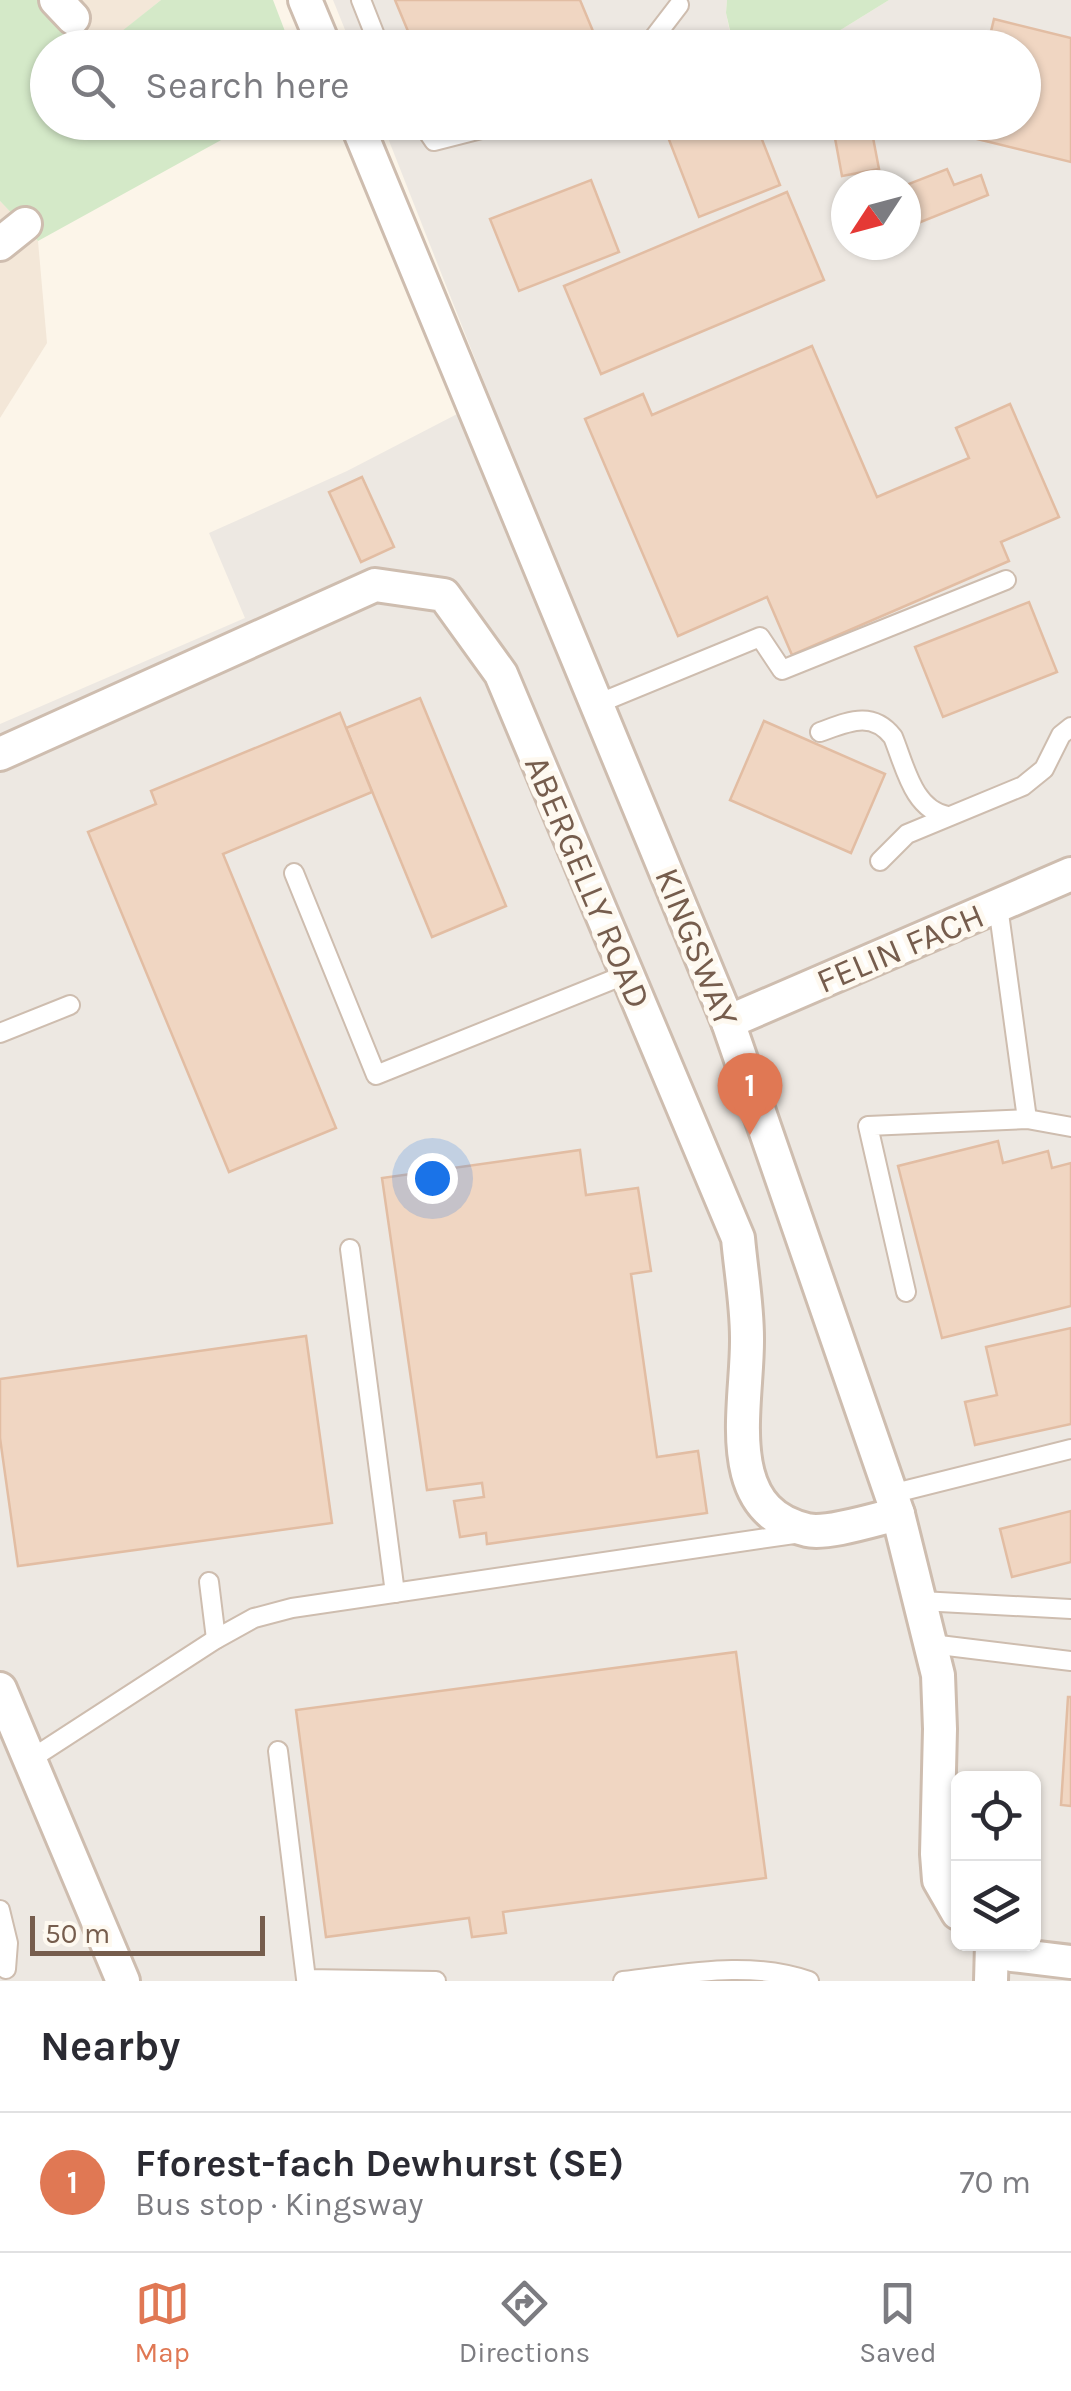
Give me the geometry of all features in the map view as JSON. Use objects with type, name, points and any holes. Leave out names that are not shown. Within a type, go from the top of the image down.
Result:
[{"type":"street","points":[[305,0],[317,30]]},
{"type":"street","name":"KINGSWAY","points":[[363,140],[728,1022],[894,1504],[938,1675],[936,1854],[939,1880],[951,1901]]},
{"type":"street","name":"ABERGELLY ROAD","points":[[0,754],[375,585],[444,595],[501,674],[738,1238],[748,1334],[744,1466],[758,1501],[782,1522],[811,1532]]},
{"type":"street","name":"FELIN FACH","points":[[728,1022],[1071,874]]},
{"type":"street","points":[[811,1532],[894,1504]]},
{"type":"street","points":[[0,1689],[123,1981]]},
{"type":"street","points":[[992,1951],[992,1981]]},
{"type":"street","points":[[1005,1951],[1071,1962]]},
{"type":"lane","points":[[361,0],[373,30]]},
{"type":"lane","points":[[660,30],[679,5]]},
{"type":"lane","points":[[597,704],[760,637],[782,670],[1006,580]]},
{"type":"lane","points":[[820,732],[867,719],[886,728],[894,737],[922,802],[932,811],[948,816]]},
{"type":"lane","points":[[880,861],[907,834],[1023,786],[1044,768],[1061,735],[1071,727]]},
{"type":"lane","points":[[294,873],[376,1075],[627,974]]},
{"type":"lane","points":[[998,906],[1027,1120]]},
{"type":"lane","points":[[0,1033],[70,1005]]},
{"type":"lane","points":[[906,1292],[868,1126],[1027,1120],[1071,1126]]},
{"type":"lane","points":[[350,1249],[395,1593]]},
{"type":"lane","points":[[894,1504],[1071,1449]]},
{"type":"lane","points":[[31,1758],[254,1618],[292,1608],[811,1532]]},
{"type":"lane","points":[[209,1582],[216,1639]]},
{"type":"lane","points":[[921,1600],[1071,1609]]},
{"type":"lane","points":[[931,1644],[1071,1661]]},
{"type":"lane","points":[[278,1751],[306,1978],[436,1981]]},
{"type":"lane","points":[[0,1910],[8,1943],[5,1970]]},
{"type":"lane","points":[[623,1981],[750,1968],[809,1981]]},
{"type":"shaded area","points":[[61,0],[161,0],[124,30],[81,28]]},
{"type":"shaded area","points":[[333,0],[727,0],[730,30],[345,30]]},
{"type":"shaded area","points":[[889,0],[1071,0],[1071,1981],[0,1981],[0,724],[245,618],[209,533],[347,471],[490,397],[389,140],[1041,140],[1041,30],[840,30]]},
{"type":"shaded area","points":[[0,201],[38,241],[47,343],[0,418]]},
{"type":"green space","points":[[0,0],[49,0],[87,30],[30,30],[30,140],[221,140],[38,241],[0,201]]},
{"type":"green space","points":[[161,0],[273,0],[284,30],[123,30]]},
{"type":"green space","points":[[727,0],[889,0],[840,30],[730,30]]},
{"type":"building","points":[[395,0],[580,0],[592,30],[408,30]]},
{"type":"building","points":[[994,19],[1039,30],[991,30]]},
{"type":"building","points":[[1041,31],[1071,38],[1071,162],[981,140],[1041,140]]},
{"type":"building","points":[[669,140],[762,140],[780,185],[699,217]]},
{"type":"building","points":[[835,140],[873,140],[879,169],[841,170]]},
{"type":"building","points":[[947,169],[954,185],[981,175],[988,195],[921,222],[921,179]]},
{"type":"building","points":[[591,180],[619,252],[519,291],[490,219]]},
{"type":"building","points":[[787,192],[824,280],[601,374],[564,286]]},
{"type":"building","points":[[812,346],[877,497],[969,458],[956,428],[1010,404],[1059,517],[1001,542],[1009,561],[792,655],[767,597],[678,636],[585,419],[643,394],[652,415]]},
{"type":"building","points":[[362,477],[394,547],[361,562],[329,492]]},
{"type":"building","points":[[1029,602],[1057,672],[943,717],[915,647]]},
{"type":"building","points":[[420,698],[506,906],[432,937],[346,728]]},
{"type":"building","points":[[340,713],[372,792],[223,854],[336,1128],[229,1172],[88,832],[156,804],[151,791]]},
{"type":"building","points":[[764,721],[885,774],[851,853],[730,800]]},
{"type":"building","points":[[998,1141],[1003,1163],[1048,1151],[1052,1168],[1071,1163],[1071,1306],[942,1338],[898,1166]]},
{"type":"building","points":[[580,1150],[586,1195],[638,1188],[651,1271],[631,1274],[657,1457],[698,1451],[707,1513],[487,1544],[486,1533],[460,1537],[454,1501],[484,1497],[482,1483],[427,1490],[382,1178]]},
{"type":"building","points":[[1071,1328],[1071,1424],[975,1445],[965,1402],[997,1395],[986,1347]]},
{"type":"building","points":[[306,1336],[332,1523],[18,1566],[0,1438],[0,1379]]},
{"type":"building","points":[[1071,1511],[1071,1562],[1012,1577],[1000,1529]]},
{"type":"building","points":[[736,1652],[766,1878],[503,1912],[506,1933],[472,1937],[469,1918],[326,1937],[296,1710]]},
{"type":"building","points":[[1071,1697],[1071,1806],[1061,1805]]},
{"type":"place","name":"Fforest-fach Dewhurst (SE)","points":[[750,1135]]}]
